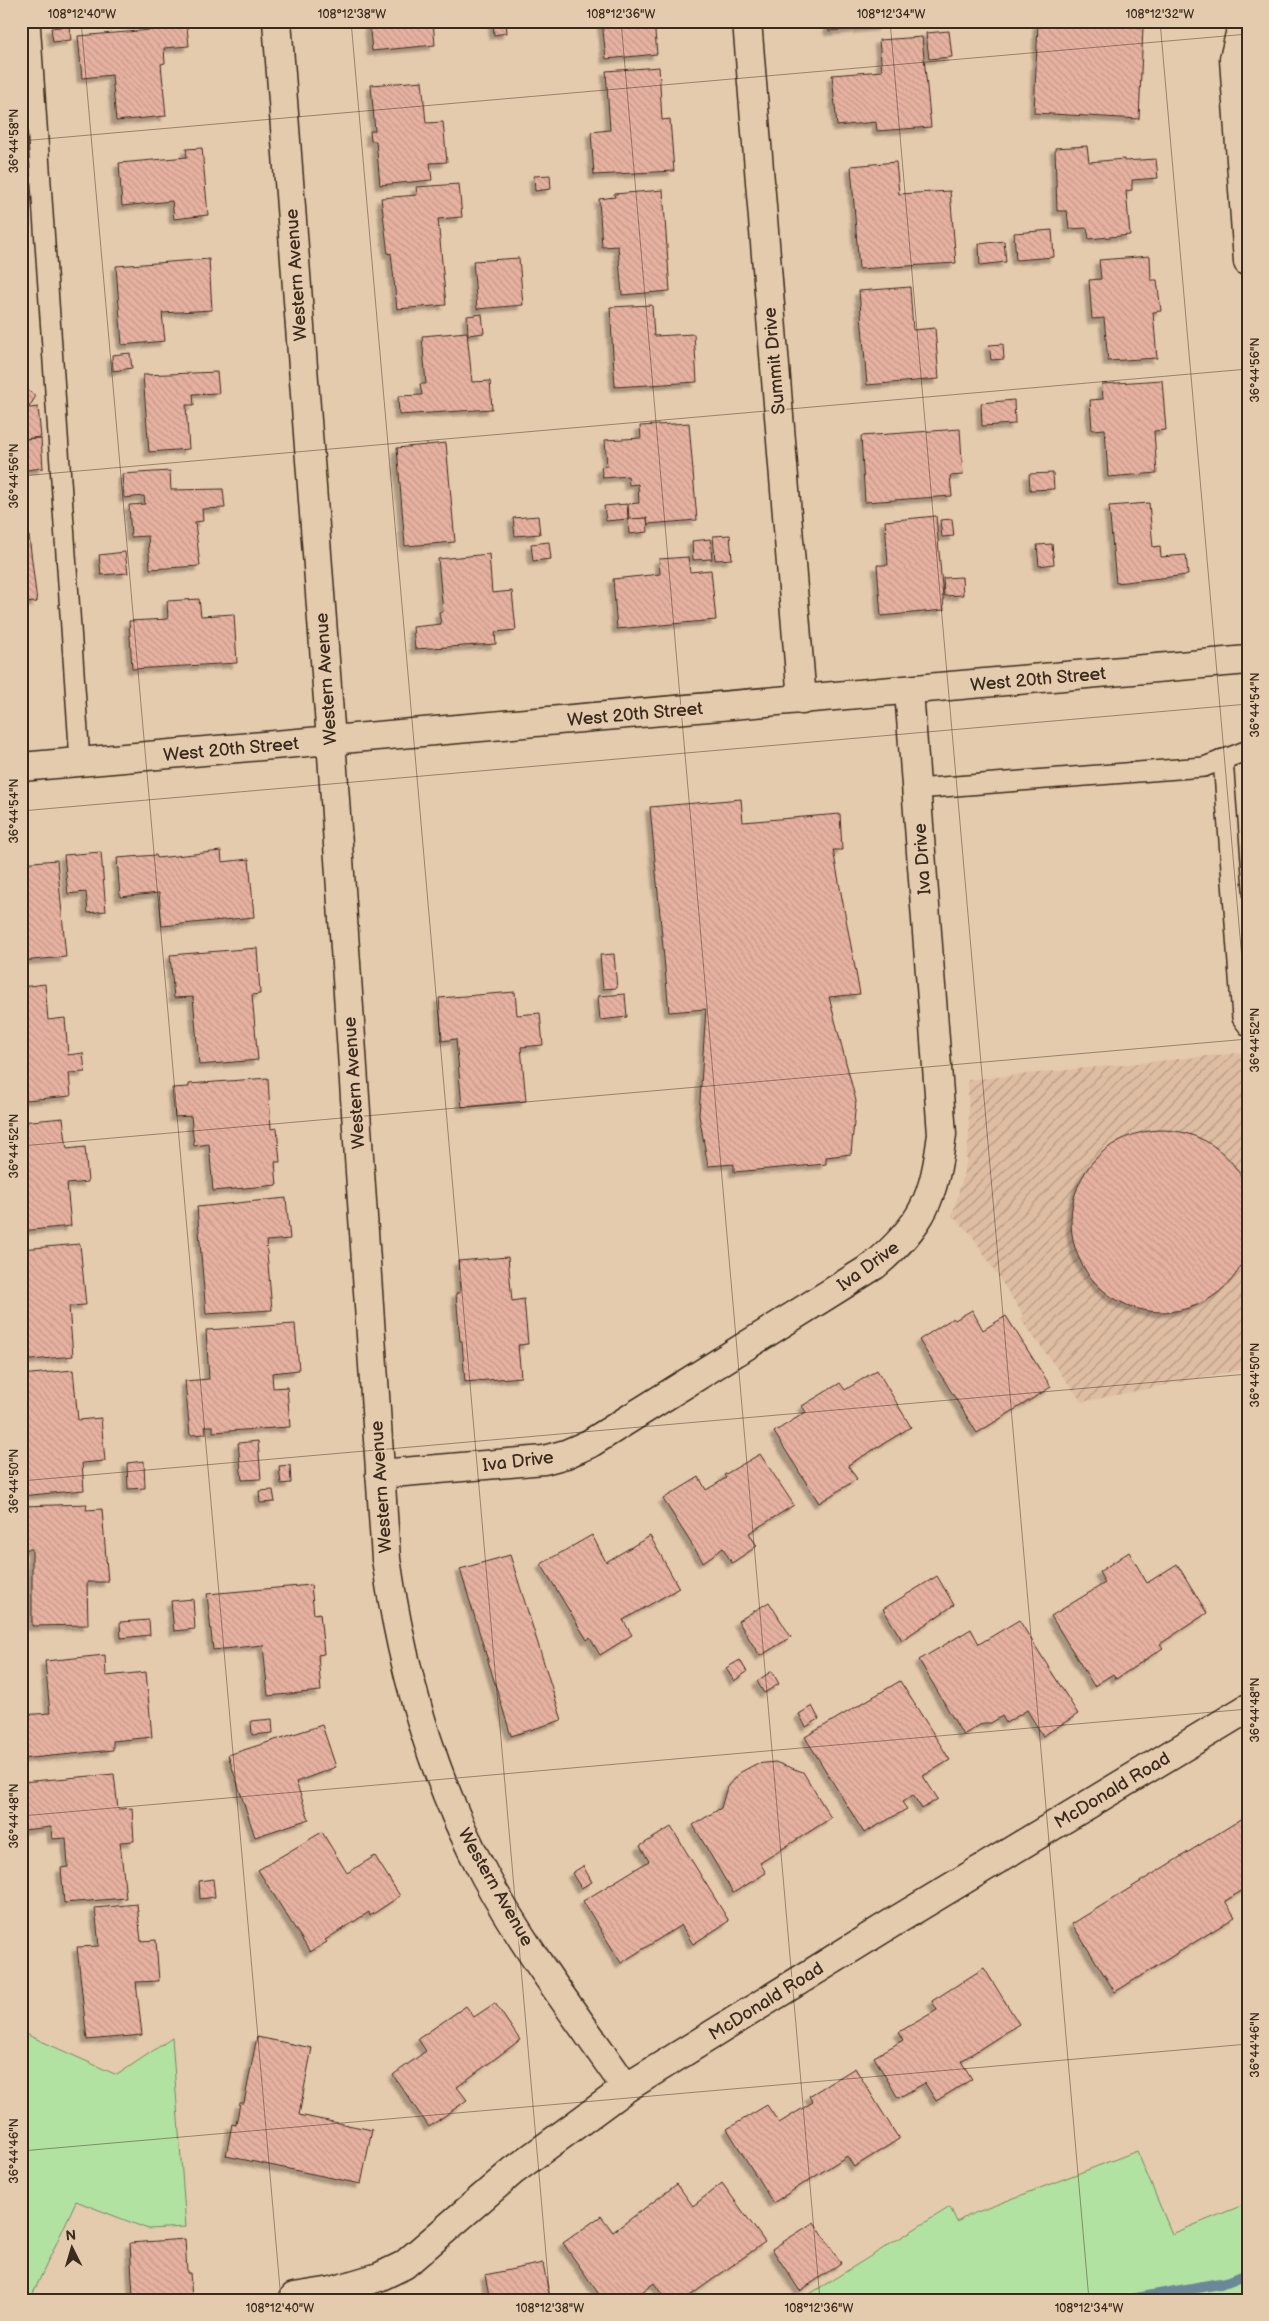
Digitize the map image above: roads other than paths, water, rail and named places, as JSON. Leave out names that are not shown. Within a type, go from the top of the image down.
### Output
[{"type":"street","name":"Western Avenue","points":[[276,21],[331,740],[386,1559],[394,1613],[417,1707],[459,1824],[485,1876],[517,1929],[626,2088]]},
{"type":"street","name":"Summit Drive","points":[[747,21],[802,700]]},
{"type":"street","points":[[1243,21],[1234,58],[1248,262]]},
{"type":"street","name":"West 20th Street","points":[[21,767],[1248,660]]},
{"type":"street","name":"Iva Drive","points":[[380,1474],[544,1460],[574,1451],[589,1444],[875,1265],[901,1243],[919,1221],[931,1193],[939,1162],[942,1134],[909,691]]},
{"type":"street","name":"McDonald Road","points":[[294,2297],[332,2290],[379,2277],[404,2265],[513,2171],[626,2088],[892,1923],[1248,1708]]},
{"type":"lane","points":[[30,21],[80,761]]},
{"type":"lane","points":[[916,789],[1204,767],[1248,750]]},
{"type":"lane","points":[[1223,759],[1242,1018],[1248,1026]]},
{"type":"waterway","points":[[1128,2300],[1228,2282],[1248,2274]]}]
